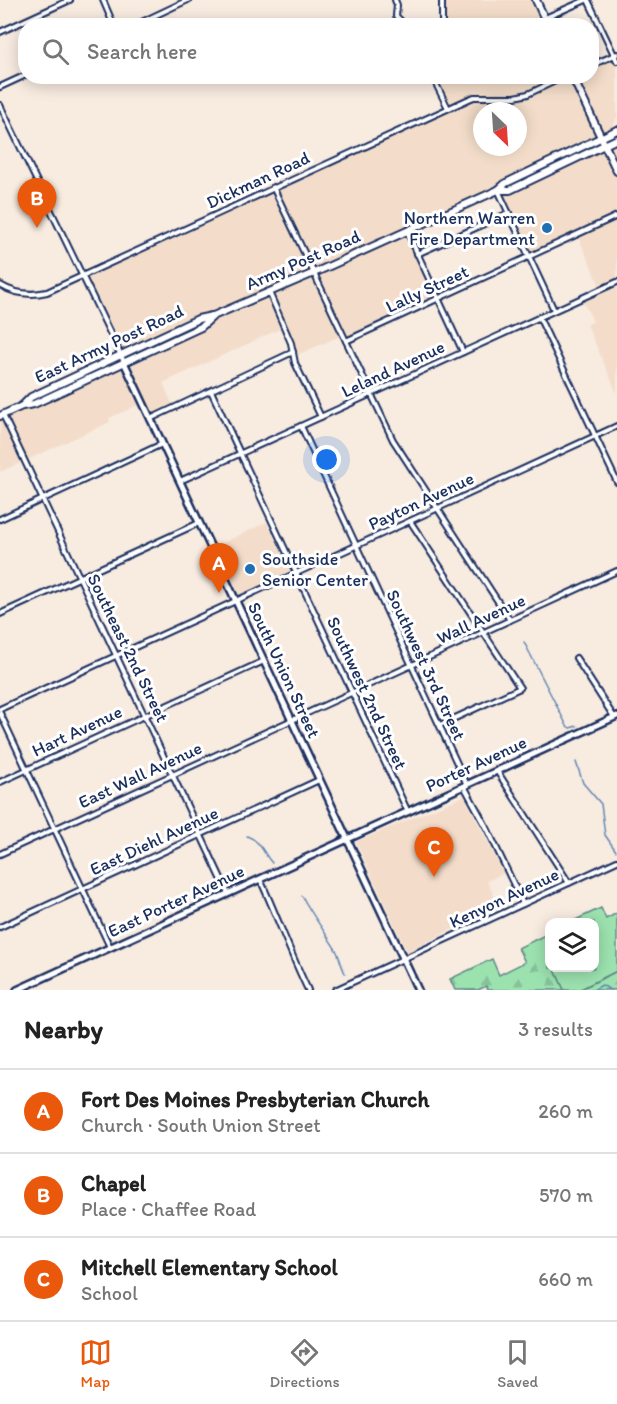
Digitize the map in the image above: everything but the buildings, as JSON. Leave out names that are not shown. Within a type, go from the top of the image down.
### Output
[{"type":"main road","points":[[536,0],[544,18]]},
{"type":"main road","points":[[576,84],[617,171]]},
{"type":"main road","name":"Army Post Road","points":[[124,362],[201,327],[213,316],[498,190],[506,183],[617,130]]},
{"type":"main road","name":"Army Post Road","points":[[498,190],[510,190],[617,139]]},
{"type":"main road","name":"East Army Post Road","points":[[22,406],[31,397],[120,355],[198,319],[213,316]]},
{"type":"main road","name":"East Army Post Road","points":[[2,416],[22,406],[34,404],[124,362]]},
{"type":"street","points":[[31,18],[70,0]]},
{"type":"street","points":[[103,0],[111,18]]},
{"type":"street","points":[[150,18],[188,0]]},
{"type":"street","points":[[395,0],[398,18]]},
{"type":"street","points":[[442,0],[442,18]]},
{"type":"street","points":[[553,18],[587,0],[596,18]]},
{"type":"street","points":[[599,23],[617,61]]},
{"type":"street","points":[[0,32],[18,24]]},
{"type":"street","points":[[599,62],[616,55]]},
{"type":"street","points":[[0,87],[18,79]]},
{"type":"street","points":[[436,84],[448,108]]},
{"type":"street","name":"Dickman Road","points":[[0,285],[18,293],[39,294],[474,97],[515,97],[528,94],[549,84]]},
{"type":"street","points":[[0,105],[124,362]]},
{"type":"street","points":[[273,187],[393,440],[511,620]]},
{"type":"street","points":[[498,190],[554,310]]},
{"type":"street","points":[[417,254],[509,213]]},
{"type":"street","name":"Lally Street","points":[[346,341],[617,216]]},
{"type":"street","points":[[406,231],[463,352]]},
{"type":"street","name":"Leland Avenue","points":[[180,481],[617,282]]},
{"type":"street","points":[[269,292],[291,343],[295,363],[321,417]]},
{"type":"street","points":[[540,317],[617,482]]},
{"type":"street","points":[[150,419],[293,352]]},
{"type":"street","name":"South Union Street","points":[[124,362],[418,990]]},
{"type":"street","name":"Southwest 2nd Street","points":[[211,391],[408,812]]},
{"type":"street","name":"Southeast 2nd Street","points":[[2,416],[146,715],[228,893]]},
{"type":"street","name":"Southwest 3rd Street","points":[[301,426],[440,725],[465,785],[523,904]]},
{"type":"street","name":"Payton Avenue","points":[[0,711],[617,426]]},
{"type":"street","points":[[0,519],[162,444]]},
{"type":"street","points":[[410,521],[520,688],[440,725]]},
{"type":"street","points":[[0,614],[199,523]]},
{"type":"street","name":"Wall Avenue","points":[[292,721],[617,571]]},
{"type":"street","points":[[576,658],[616,716]]},
{"type":"street","name":"Hart Avenue","points":[[0,782],[264,661]]},
{"type":"street","points":[[0,711],[110,947]]},
{"type":"street","name":"Porter Avenue","points":[[347,840],[616,716]]},
{"type":"street","name":"East Wall Avenue","points":[[0,854],[292,721]]},
{"type":"street","points":[[497,771],[568,883]]},
{"type":"street","name":"East Diehl Avenue","points":[[0,927],[320,780]]},
{"type":"street","name":"East Porter Avenue","points":[[17,990],[347,840]]},
{"type":"street","name":"Kenyon Avenue","points":[[335,990],[617,861]]},
{"type":"street","points":[[260,878],[282,927],[287,946],[308,990]]},
{"type":"shaded area","points":[[442,0],[536,0],[545,18],[442,18]]},
{"type":"shaded area","points":[[615,55],[617,61],[617,117],[605,144],[617,138],[617,393],[587,325],[593,321],[581,298],[600,290],[600,286],[578,237],[575,236],[529,257],[498,190],[407,231],[438,298],[346,341],[338,337],[299,354],[295,363],[291,343],[284,327],[163,383],[174,408],[150,419],[143,403],[109,418],[110,422],[29,459],[21,453],[22,462],[0,472],[0,416],[123,362],[81,276],[447,108],[435,84],[599,84],[599,62]]},
{"type":"shaded area","points":[[267,522],[290,571],[239,595],[216,546]]},
{"type":"shaded area","points":[[464,796],[504,873],[487,881],[499,906],[407,952],[356,842]]},
{"type":"green space","points":[[601,908],[606,919],[617,913],[617,971],[579,990],[564,990],[556,972],[599,972],[599,918],[580,918]]},
{"type":"green space","points":[[545,935],[545,972],[556,972],[564,990],[488,990],[486,986],[478,990],[455,990],[450,979],[492,959],[499,975],[525,962],[518,948]]},
{"type":"green space","points":[[617,971],[617,990],[579,990]]},
{"type":"waterway","points":[[524,642],[567,726],[570,728],[577,726]]},
{"type":"waterway","points":[[576,762],[583,783],[601,804],[605,835],[616,851]]},
{"type":"waterway","points":[[247,836],[259,844],[272,863]]},
{"type":"waterway","points":[[302,896],[336,950],[345,973]]},
{"type":"waterway","points":[[593,990],[602,985],[610,990]]},
{"type":"place","name":"Chapel","points":[[37,228]]},
{"type":"place","name":"Northern Warren Fire Department","points":[[547,228]]},
{"type":"place","name":"Southside Senior Center","points":[[250,569]]},
{"type":"place","name":"Fort Des Moines Presbyterian Church","points":[[219,593]]},
{"type":"place","name":"Mitchell Elementary School","points":[[434,877]]}]
